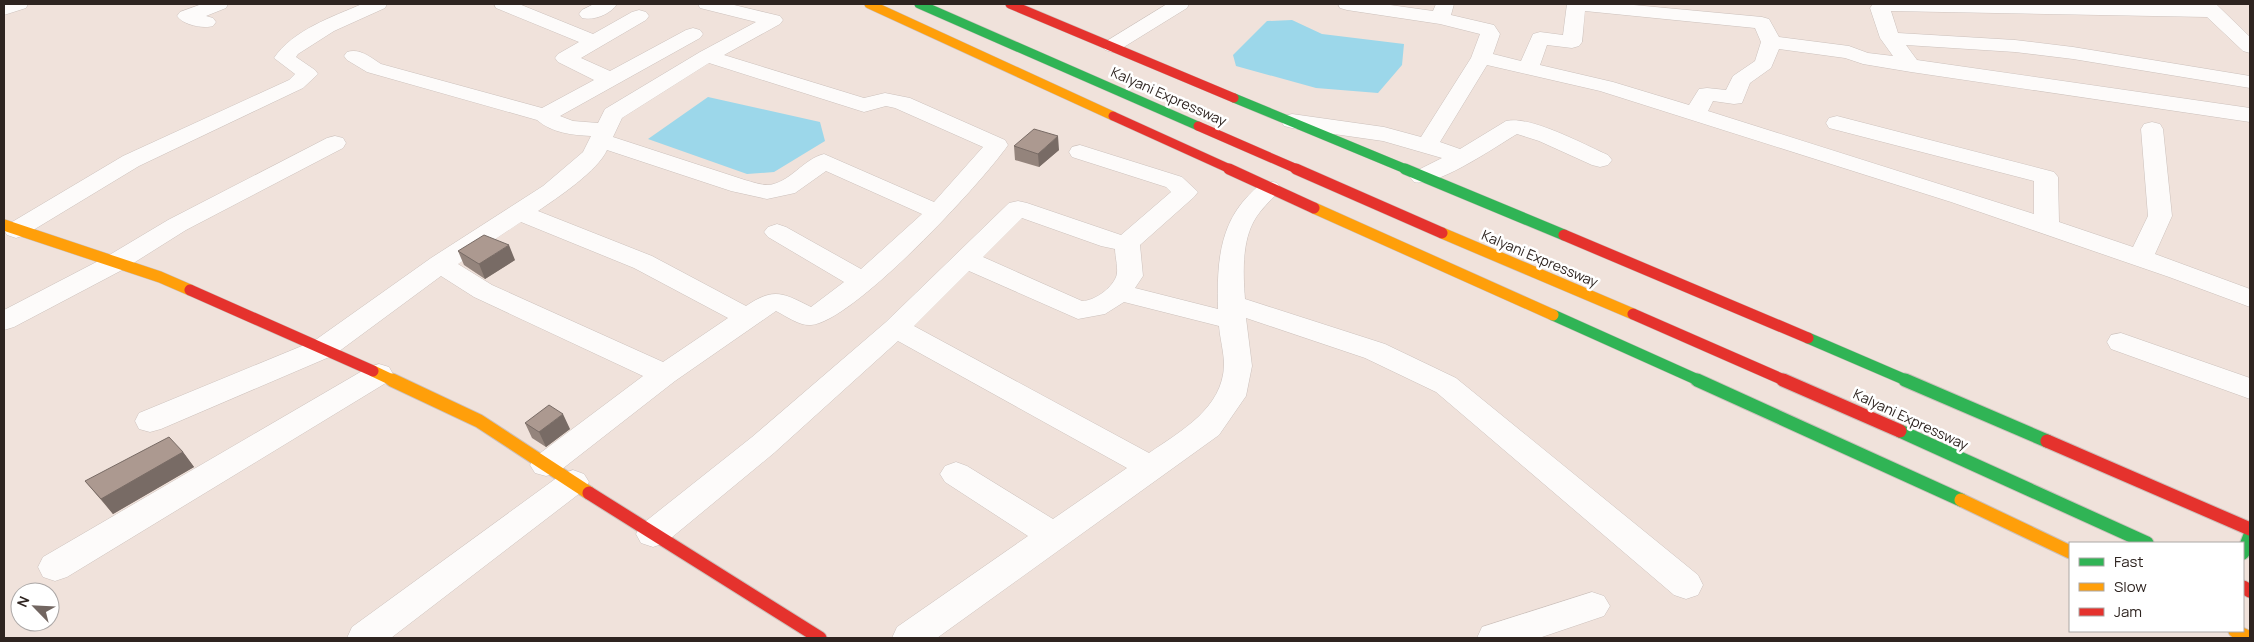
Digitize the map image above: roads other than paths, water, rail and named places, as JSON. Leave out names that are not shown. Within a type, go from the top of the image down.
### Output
[{"type":"main road","points":[[869,4],[1269,188],[1856,451],[2069,552]]},
{"type":"main road","name":"Kalyani Expressway","points":[[919,4],[1110,86],[1282,164],[1821,395],[2145,542]]},
{"type":"main road","points":[[1010,4],[1758,316],[2250,529]]},
{"type":"main road","points":[[10,228],[160,278],[324,348],[479,421],[653,534],[820,638]]},
{"type":"main road","points":[[2244,550],[2250,535]]},
{"type":"street","points":[[4,9],[19,4]]},
{"type":"street","points":[[206,22],[187,16],[219,4]]},
{"type":"street","points":[[503,4],[594,41]]},
{"type":"street","points":[[589,14],[608,4]]},
{"type":"street","points":[[150,421],[324,348],[440,264],[551,190],[593,156],[604,136],[612,114],[707,56],[774,20],[707,4]]},
{"type":"street","points":[[1112,46],[1180,4]]},
{"type":"street","points":[[1347,4],[1442,11],[1487,29],[1490,34],[1481,58],[1427,145]]},
{"type":"street","points":[[1528,69],[1540,38],[1572,42],[1576,4],[1762,23]]},
{"type":"street","points":[[1695,114],[1707,94],[1734,98],[1740,80],[1764,64],[1771,42],[1753,4]]},
{"type":"street","points":[[10,228],[130,161],[296,84],[308,74],[284,58],[289,50],[339,21],[372,5]]},
{"type":"street","points":[[1911,66],[1890,38],[1880,8],[1889,5],[2209,7],[2228,29],[2250,47]]},
{"type":"street","points":[[610,79],[565,58],[639,16]]},
{"type":"street","points":[[545,115],[693,34]]},
{"type":"street","points":[[1890,38],[2015,46],[2073,53],[2250,82]]},
{"type":"street","points":[[1771,42],[1849,52],[1862,58],[1911,66],[2250,115]]},
{"type":"street","points":[[354,56],[374,68],[545,115],[550,121],[604,136],[740,186],[767,192],[787,188],[824,161],[937,212]]},
{"type":"street","points":[[364,638],[560,474],[665,374],[770,303],[778,301],[809,317],[818,315],[910,240],[972,177],[996,145],[902,103],[885,98],[864,105],[707,56]]},
{"type":"street","points":[[1481,58],[1606,86],[2047,227],[2140,258],[2250,299]]},
{"type":"street","points":[[1292,121],[1384,134],[1427,145],[1462,157]]},
{"type":"street","points":[[1837,124],[2046,177],[2047,227]]},
{"type":"street","points":[[1422,177],[1462,157],[1514,126],[1547,136],[1600,160]]},
{"type":"street","points":[[2140,258],[2160,216],[2152,129]]},
{"type":"street","points":[[4,321],[115,263],[177,225],[335,143]]},
{"type":"street","points":[[1080,152],[1174,182],[1186,192],[1126,243]]},
{"type":"street","points":[[910,638],[1208,427],[1231,396],[1238,366],[1231,313],[1230,267],[1237,232],[1248,210],[1269,188]]},
{"type":"street","points":[[653,534],[763,445],[896,328],[1018,208],[1110,240],[1126,243]]},
{"type":"street","points":[[519,212],[643,262],[748,318]]},
{"type":"street","points":[[777,232],[862,280]]},
{"type":"street","points":[[965,259],[1078,310],[1090,311],[1110,301],[1130,276],[1126,243]]},
{"type":"street","points":[[440,264],[483,291],[665,374]]},
{"type":"street","points":[[1119,292],[1231,313],[1375,351],[1446,385],[1686,585]]},
{"type":"street","points":[[896,328],[1152,468]]},
{"type":"street","points":[[2122,342],[2250,389]]},
{"type":"street","points":[[54,567],[379,374]]},
{"type":"street","points":[[956,474],[1055,537]]},
{"type":"street","points":[[1495,638],[1592,606]]},
{"type":"water","points":[[1292,20],[1322,34],[1404,44],[1402,65],[1378,93],[1316,88],[1236,66],[1233,55],[1267,21]]},
{"type":"water","points":[[708,97],[820,122],[825,141],[774,172],[747,174],[648,139]]}]
